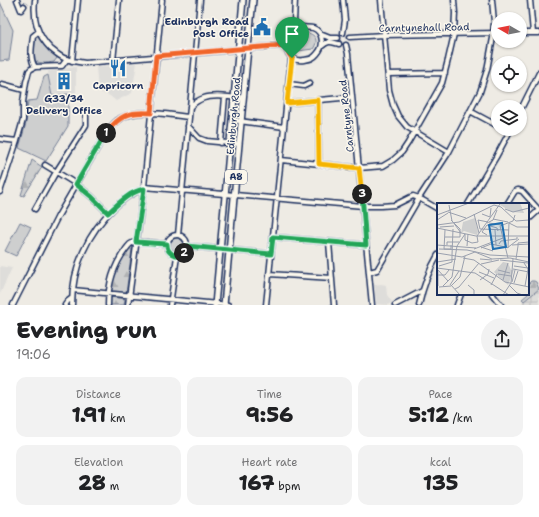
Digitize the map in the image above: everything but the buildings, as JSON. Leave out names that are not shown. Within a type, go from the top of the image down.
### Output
[{"type":"main road","name":"Edinburgh Road","points":[[215,304],[238,49],[244,0]]},
{"type":"main road","name":"Edinburgh Road","points":[[224,305],[253,0]]},
{"type":"street","points":[[17,0],[23,8],[24,15]]},
{"type":"street","points":[[35,0],[35,21],[39,33],[46,44],[57,54],[68,59],[85,63],[286,45]]},
{"type":"street","points":[[0,192],[23,120],[24,90],[29,71],[31,68],[35,67],[58,66],[68,59],[78,0]]},
{"type":"street","points":[[113,61],[120,0]]},
{"type":"street","points":[[128,305],[144,188],[162,0]]},
{"type":"street","points":[[178,235],[200,0]]},
{"type":"street","points":[[295,0],[295,29]]},
{"type":"street","points":[[339,44],[338,38],[340,34],[343,33],[345,20],[343,0]]},
{"type":"street","points":[[381,0],[389,90],[393,105],[398,116],[407,127],[449,152]]},
{"type":"street","points":[[281,160],[359,168],[383,166],[402,152],[442,83],[454,34],[454,0]]},
{"type":"street","points":[[492,0],[493,12]]},
{"type":"street","points":[[530,0],[533,33]]},
{"type":"street","points":[[338,38],[330,38],[320,34],[313,28],[301,27],[295,29],[288,37],[286,45],[292,58],[299,61],[312,59],[322,46],[328,42],[343,46],[346,45],[350,41],[350,37],[343,33]]},
{"type":"street","points":[[35,67],[31,58],[33,36],[39,33]]},
{"type":"street","name":"Carntynehall Road","points":[[350,37],[491,33]]},
{"type":"street","points":[[527,33],[539,33]]},
{"type":"street","points":[[320,34],[322,46]]},
{"type":"street","name":"Carntyne Road","points":[[346,45],[372,305]]},
{"type":"street","points":[[369,272],[377,270],[419,198],[449,152],[480,92],[492,48]]},
{"type":"street","points":[[266,305],[292,58]]},
{"type":"street","points":[[388,74],[445,73]]},
{"type":"street","points":[[526,100],[539,73]]},
{"type":"street","points":[[289,84],[304,86],[310,83]]},
{"type":"street","points":[[2,84],[24,90]]},
{"type":"street","points":[[190,107],[208,96],[244,99]]},
{"type":"street","name":"Edinburgh Road","points":[[221,143],[225,97]]},
{"type":"street","points":[[287,103],[352,97]]},
{"type":"street","points":[[318,100],[319,164]]},
{"type":"street","points":[[470,111],[491,122]]},
{"type":"street","points":[[13,305],[58,216],[106,133],[113,124],[121,118],[139,112],[189,117]]},
{"type":"street","points":[[35,208],[86,125],[86,115]]},
{"type":"street","points":[[232,120],[284,127]]},
{"type":"street","points":[[188,125],[199,138],[207,141],[239,144]]},
{"type":"street","points":[[469,203],[507,136]]},
{"type":"street","points":[[0,139],[17,141]]},
{"type":"street","points":[[45,165],[76,184],[108,213]]},
{"type":"street","points":[[72,305],[76,273],[82,254],[90,237],[108,213],[124,199],[136,191],[144,188],[235,194],[363,206],[395,204],[413,196],[437,208]]},
{"type":"street","points":[[508,203],[515,191],[522,191],[539,210],[529,219]]},
{"type":"street","points":[[178,235],[184,237],[187,246],[185,252],[177,256],[168,251],[167,244],[167,241],[172,236],[178,235]]},
{"type":"street","points":[[273,237],[366,245]]},
{"type":"street","points":[[108,305],[108,294],[113,274],[120,257],[130,244],[136,242],[167,244]]},
{"type":"street","points":[[329,242],[334,305]]},
{"type":"street","points":[[187,246],[271,254]]},
{"type":"street","points":[[170,305],[172,300],[177,256]]},
{"type":"street","points":[[419,305],[422,291],[437,257]]},
{"type":"street","points":[[269,274],[332,278]]},
{"type":"street","points":[[73,290],[228,305]]},
{"type":"street","points":[[396,305],[422,291]]},
{"type":"street","points":[[457,305],[460,295]]},
{"type":"street","points":[[493,295],[499,304]]},
{"type":"street","points":[[64,305],[72,298]]},
{"type":"shaded area","points":[[137,63],[132,93],[116,101],[110,96],[98,91],[96,67]]},
{"type":"shaded area","points":[[76,67],[76,93],[52,95],[48,71]]},
{"type":"shaded area","points":[[0,266],[12,268],[0,294]]},
{"type":"shaded area","points":[[374,285],[386,285],[387,295],[392,302],[388,305],[376,304]]},
{"type":"shaded area","points":[[539,289],[539,305],[524,305],[522,302]]},
{"type":"green space","points":[[0,2],[13,30],[9,60],[0,61]]},
{"type":"green space","points":[[301,32],[309,33],[314,36],[316,42],[313,49],[298,51],[295,46],[295,41]]},
{"type":"green space","points":[[37,37],[47,49],[57,57],[54,62],[40,63],[33,58],[35,39]]},
{"type":"green space","points":[[48,75],[52,96],[68,94],[68,126],[46,161],[19,148],[26,123],[28,101],[37,100],[44,77]]},
{"type":"green space","points":[[32,160],[42,167],[24,196],[21,195]]},
{"type":"green space","points":[[20,222],[31,227],[16,256],[5,251]]},
{"type":"green space","points":[[174,238],[180,238],[184,242],[184,248],[180,252],[174,252],[170,248],[170,242]]},
{"type":"green space","points":[[130,249],[132,249],[126,293],[110,292],[115,274]]},
{"type":"green space","points":[[531,281],[536,282],[539,289],[524,301],[522,299],[529,295],[529,283]]},
{"type":"green space","points":[[110,297],[125,299],[124,305],[110,305]]},
{"type":"place","name":"Edinburgh Road Post Office","points":[[262,27]]},
{"type":"place","name":"Capricorn","points":[[118,68]]},
{"type":"place","name":"G33/34 Delivery Office","points":[[64,81]]},
{"type":"route","points":[[286,45],[292,58],[287,103],[318,100],[319,164],[359,168],[366,245],[273,237],[271,254],[187,246],[187,249],[183,254],[177,256],[168,251],[167,244],[136,242],[144,189],[136,191],[124,199],[108,213],[76,184],[106,133],[113,124],[121,118],[131,114],[139,112],[151,113],[156,56],[286,45]]}]
